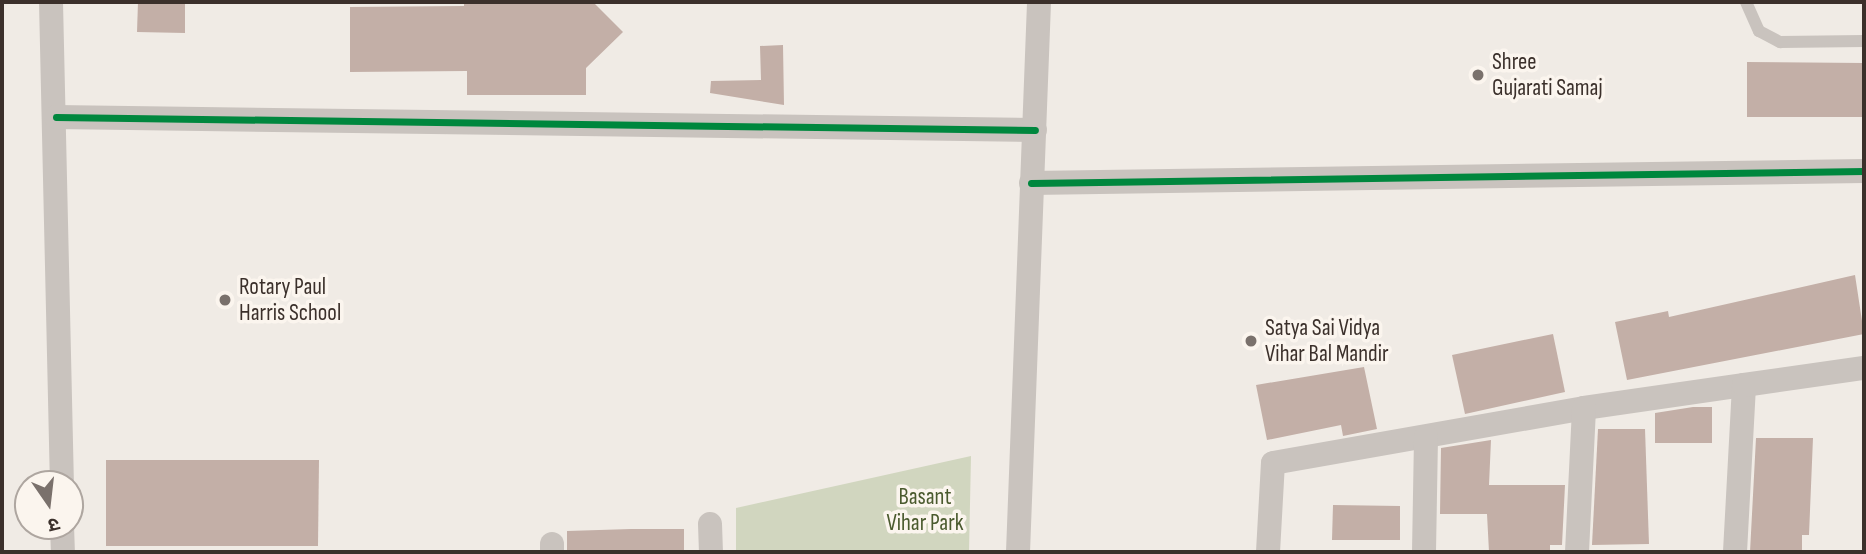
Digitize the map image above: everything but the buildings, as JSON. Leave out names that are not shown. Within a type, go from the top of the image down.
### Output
[{"type":"street","points":[[51,2],[56,117],[62,470]]},
{"type":"street","points":[[1018,552],[1040,2]]},
{"type":"street","points":[[56,117],[1035,130]]},
{"type":"street","points":[[1031,183],[1864,171]]},
{"type":"street","points":[[1268,552],[1273,463],[1584,408],[1864,368]]},
{"type":"street","points":[[1735,552],[1745,385]]},
{"type":"street","points":[[1577,552],[1584,408]]},
{"type":"street","points":[[1424,552],[1426,437]]},
{"type":"street","points":[[710,524],[711,552]]},
{"type":"lane","points":[[1746,2],[1759,31],[1780,42],[1864,41]]},
{"type":"green space","name":"Basant Vihar Park","points":[[971,456],[969,552],[736,552],[736,508]]},
{"type":"cycle path","points":[[56,117],[1035,130]]},
{"type":"cycle path","points":[[1031,183],[1864,171]]},
{"type":"place","name":"Shree Gujarati Samaj","points":[[1478,75]]},
{"type":"place","name":"Rotary Paul Harris School","points":[[225,300]]},
{"type":"place","name":"Satya Sai Vidya Vihar Bal Mandir","points":[[1251,341]]}]
